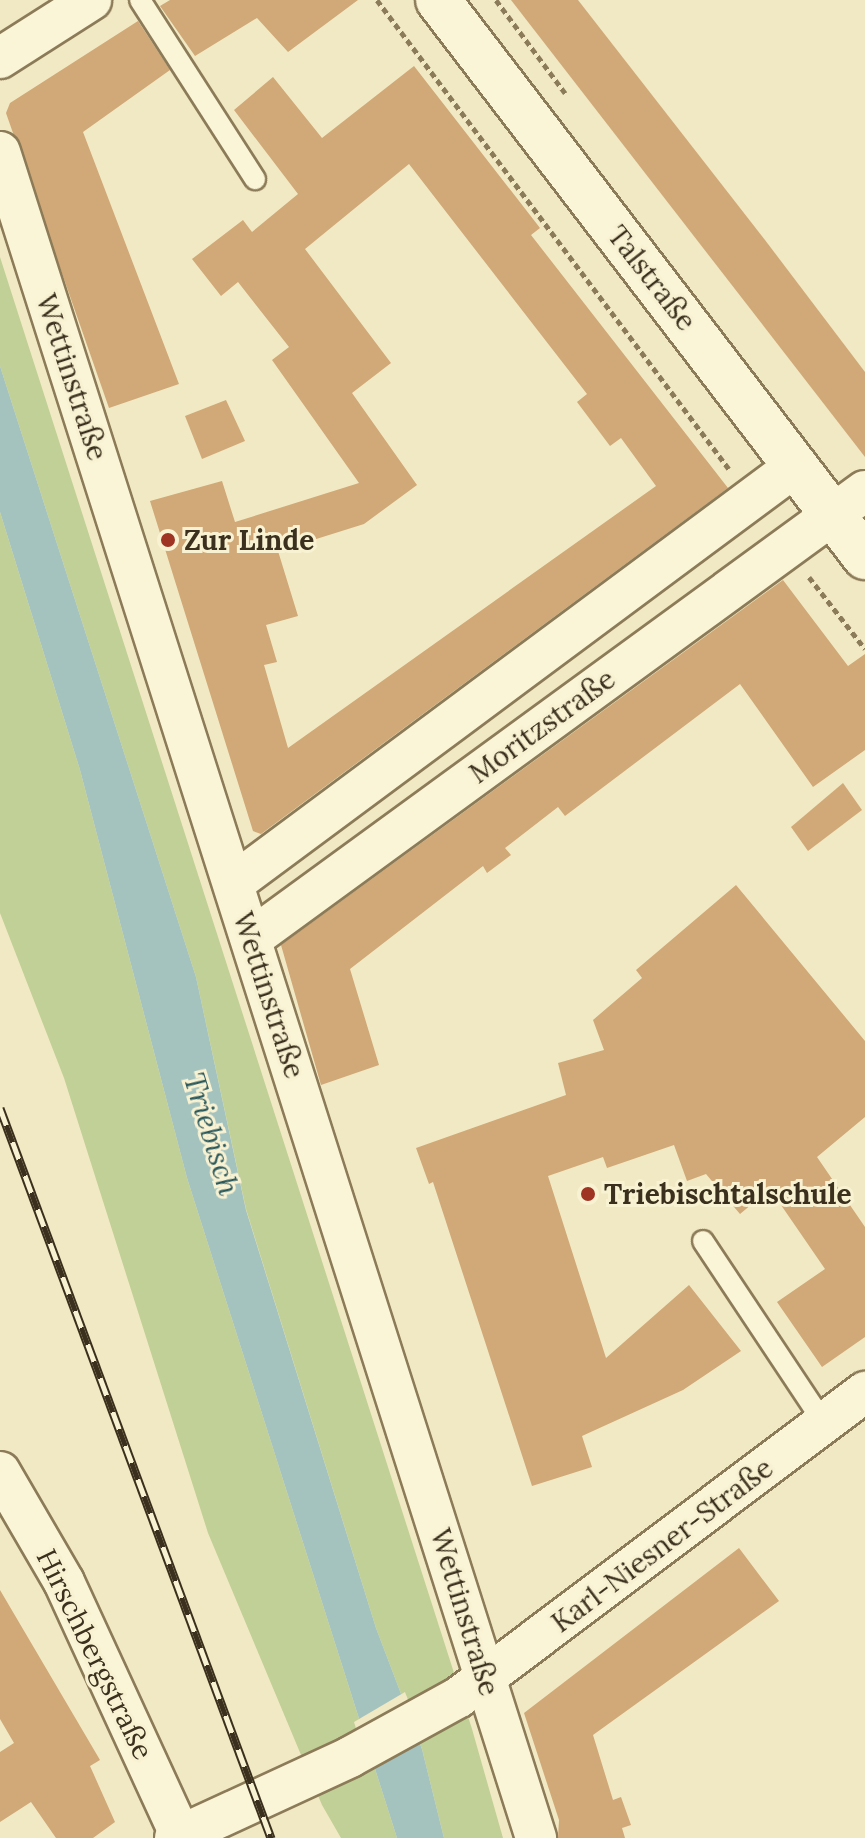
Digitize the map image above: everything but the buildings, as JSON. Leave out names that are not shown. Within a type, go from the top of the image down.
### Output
[{"type":"main road","name":"Talstraße","points":[[438,0],[797,465],[849,502],[865,557]]},
{"type":"street","points":[[0,58],[91,0]]},
{"type":"street","name":"Wettinstraße","points":[[0,152],[234,883],[473,1687],[536,1838]]},
{"type":"street","name":"Moritzstraße","points":[[234,883],[797,465]]},
{"type":"street","name":"Moritzstraße","points":[[251,939],[849,502]]},
{"type":"street","name":"Karl-Niesner-Straße","points":[[178,1836],[350,1757],[473,1687],[865,1392]]},
{"type":"street","name":"Hirschbergstraße","points":[[0,1472],[64,1582],[178,1836]]},
{"type":"lane","points":[[140,0],[255,179]]},
{"type":"lane","points":[[703,1241],[824,1423]]},
{"type":"path","points":[[377,0],[752,498]]},
{"type":"path","points":[[787,547],[865,649]]},
{"type":"green space","points":[[0,257],[472,1729],[503,1838],[444,1838],[422,1749],[376,1628],[246,1209],[196,977],[0,366]]},
{"type":"green space","points":[[0,512],[80,770],[187,1178],[397,1838],[341,1838],[322,1805],[208,1533],[64,1078],[0,913]]},
{"type":"water","name":"Triebisch","points":[[0,366],[196,977],[246,1210],[376,1628],[422,1749],[444,1838],[397,1838],[187,1178],[80,770],[0,512]]},
{"type":"pier","points":[[405,1692],[423,1739],[369,1771],[354,1722]]},
{"type":"railway","points":[[0,1108],[271,1838]]},
{"type":"place","name":"Zur Linde","points":[[168,540]]},
{"type":"place","name":"Triebischtalschule","points":[[588,1194]]}]
